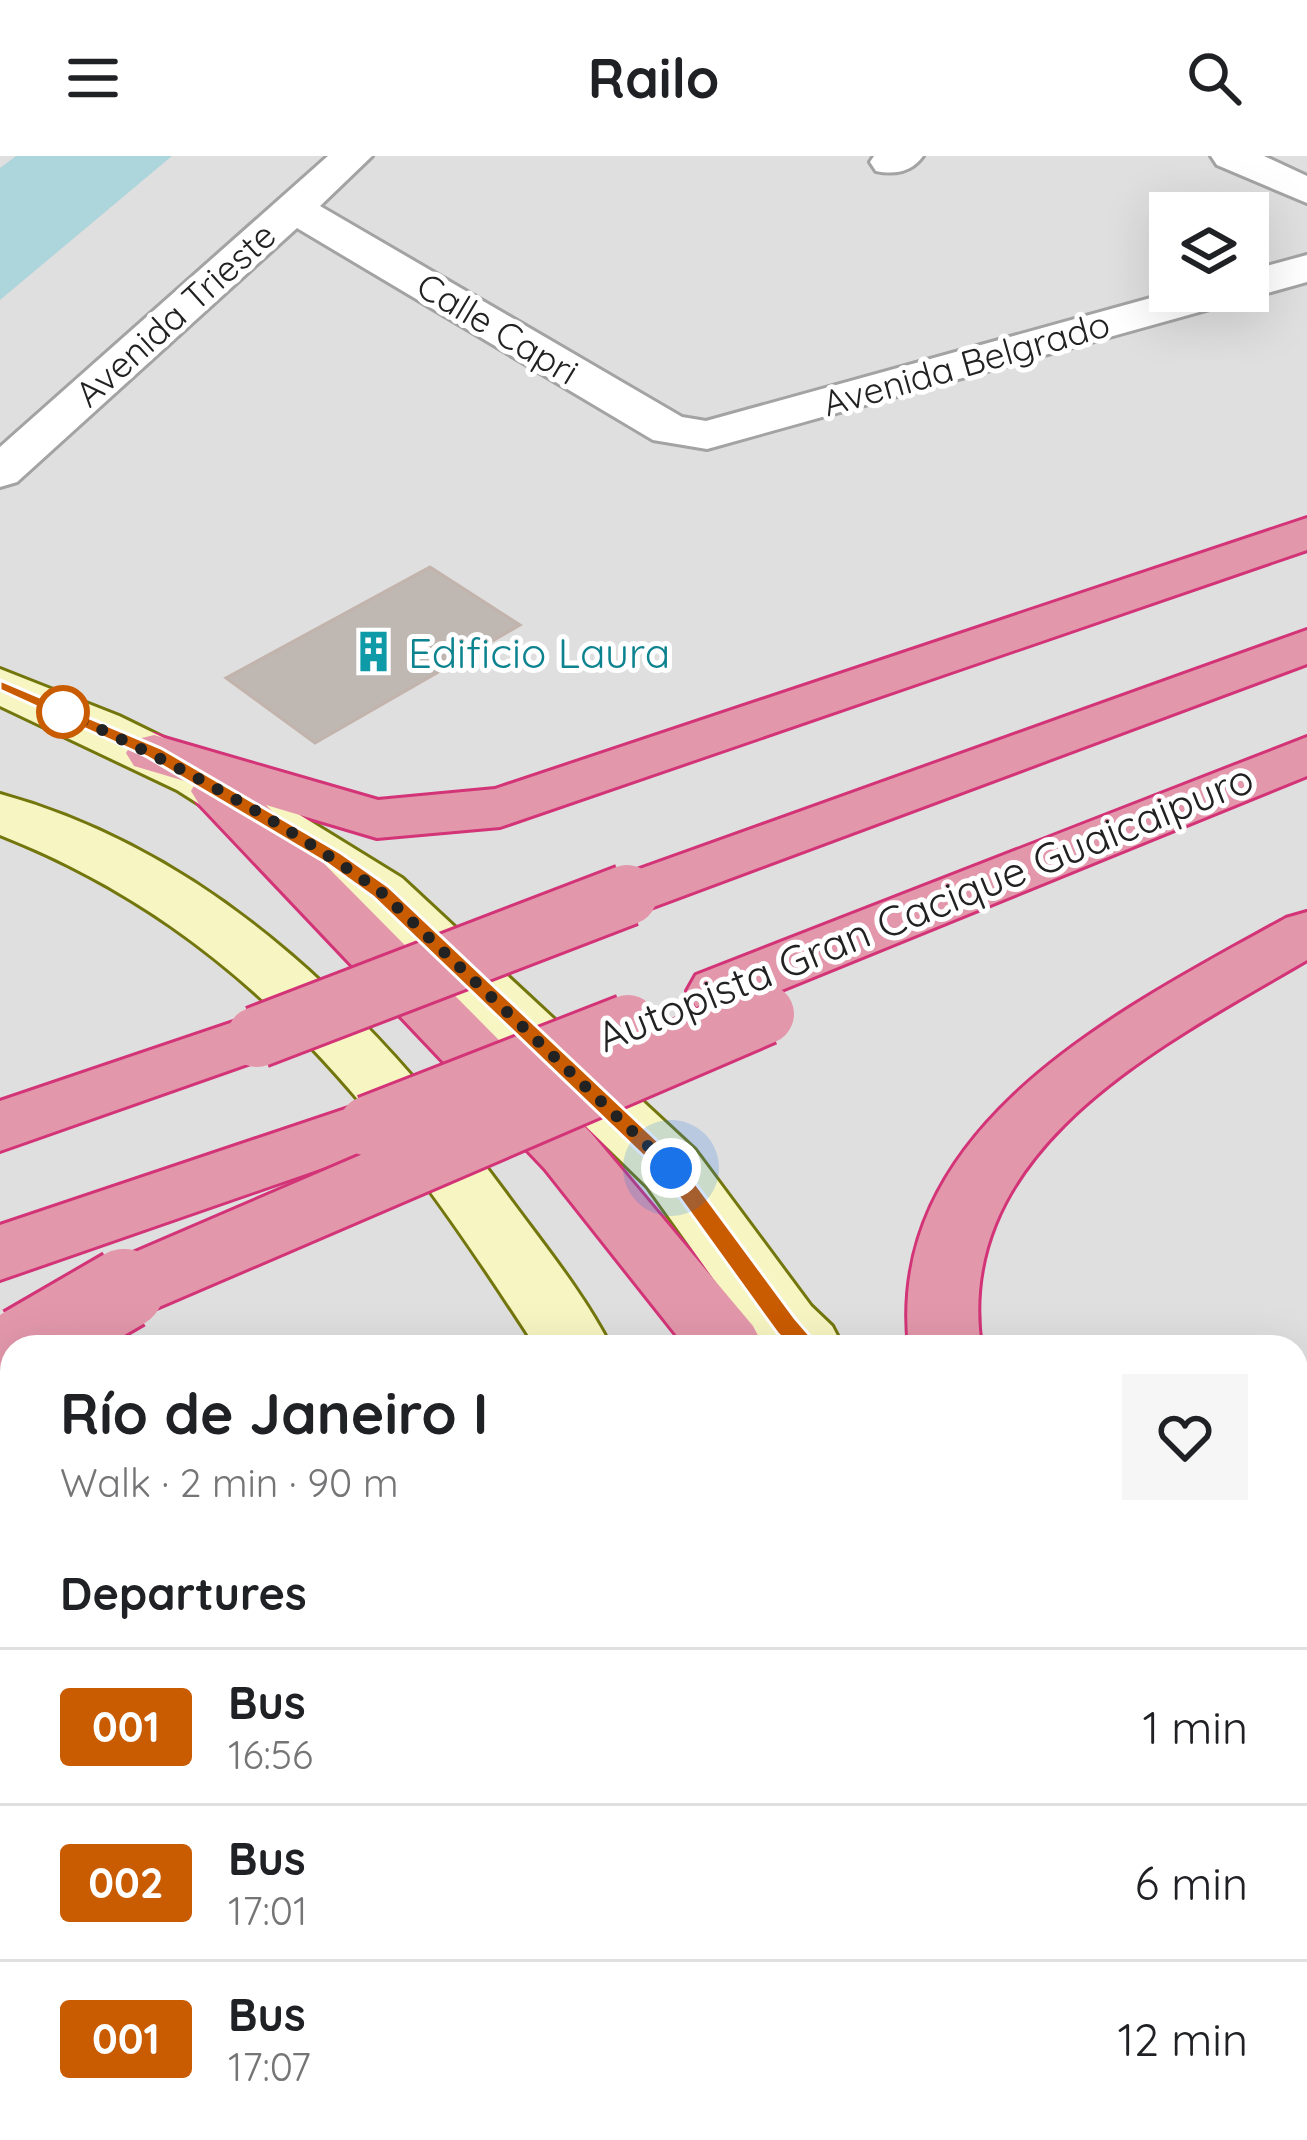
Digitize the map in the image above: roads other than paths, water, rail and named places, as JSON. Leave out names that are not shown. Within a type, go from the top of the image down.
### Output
[{"type":"highway","points":[[154,753],[376,819],[500,808],[1307,533]]},
{"type":"highway","points":[[0,1126],[257,1037],[627,895],[1307,646]]},
{"type":"highway","name":"Autopista Gran Cacique Guaicaipuro","points":[[0,1253],[741,1003],[1076,849],[1307,755]]},
{"type":"highway","points":[[219,791],[568,1151],[718,1335]]},
{"type":"highway","points":[[942,1335],[938,1318],[950,1245],[973,1191],[1044,1102],[1132,1037],[1307,933]]},
{"type":"highway","points":[[42,1335],[135,1283],[741,1003]]},
{"type":"street","name":"Avenida Trieste","points":[[0,472],[352,156]]},
{"type":"street","points":[[1232,156],[1307,191]]},
{"type":"street","name":"Calle Capri","points":[[292,208],[670,430],[707,435]]},
{"type":"street","points":[[1269,279],[1307,268]]},
{"type":"street","name":"Avenida Belgrado","points":[[707,435],[1149,312]]},
{"type":"street","points":[[0,686],[154,753],[334,858],[381,892],[671,1168],[795,1335]]},
{"type":"street","points":[[0,813],[171,899],[263,962],[374,1074],[484,1216],[567,1335]]},
{"type":"water","points":[[16,156],[172,156],[0,300],[0,168]]},
{"type":"place","name":"Edificio Laura","points":[[374,652]]}]
